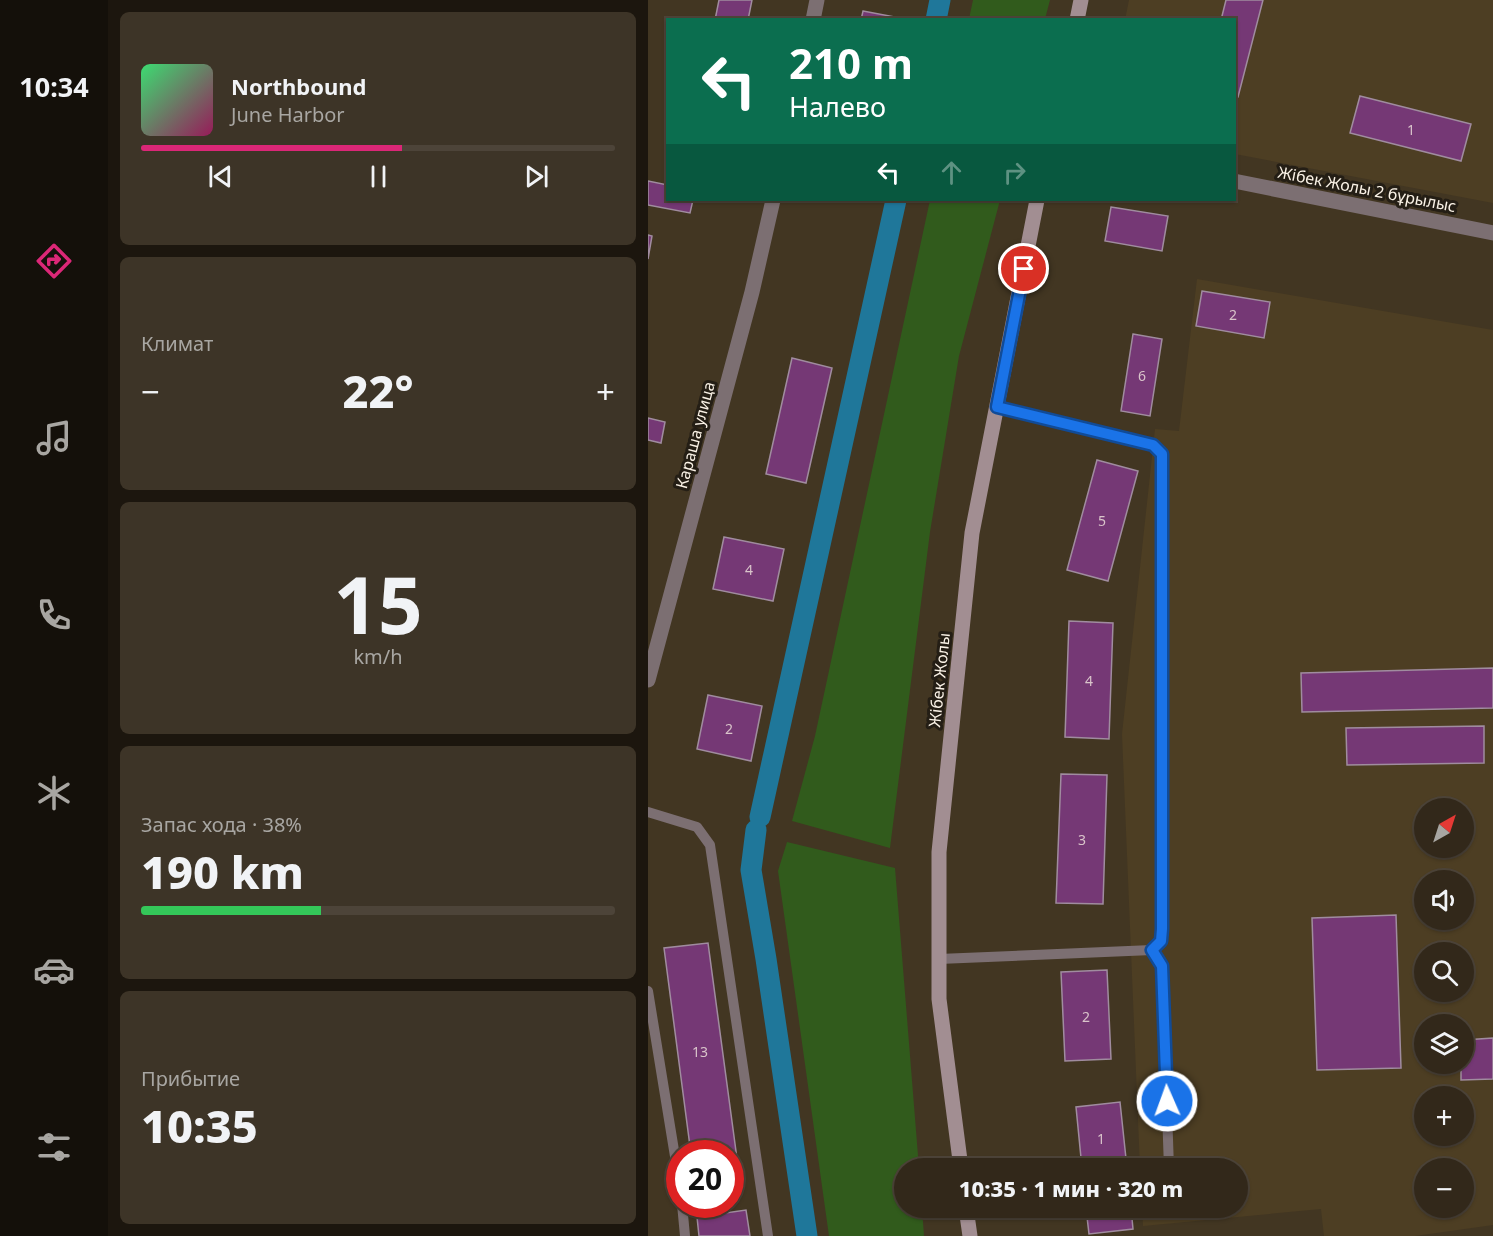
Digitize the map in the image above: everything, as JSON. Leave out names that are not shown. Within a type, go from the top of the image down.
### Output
[{"type":"main road","points":[[1077,18],[1081,0]]},
{"type":"main road","name":"Жібек Жолы","points":[[960,1158],[939,999],[939,852],[972,533],[1037,201]]},
{"type":"main road","points":[[967,1218],[970,1236]]},
{"type":"street","points":[[813,18],[817,0]]},
{"type":"street","name":"Жібек Жолы 2 бұрылыс","points":[[1236,181],[1493,233]]},
{"type":"street","name":"Караша улица","points":[[648,680],[752,292],[773,201]]},
{"type":"lane","points":[[939,959],[1152,950],[1161,941],[1162,454],[1153,445],[997,407]]},
{"type":"lane","points":[[648,812],[697,827],[710,845],[768,1236]]},
{"type":"lane","points":[[1152,950],[1162,966],[1169,1158]]},
{"type":"lane","points":[[648,991],[672,1140]]},
{"type":"lane","points":[[683,1218],[685,1236]]},
{"type":"shaded area","points":[[1129,0],[1493,0],[1493,203],[1236,154],[1236,18],[1125,18]]},
{"type":"shaded area","points":[[1197,279],[1493,330],[1493,1225],[1415,1236],[1324,1236],[1321,1209],[1248,1216],[1248,1158],[1140,1158],[1122,734],[1155,429],[1179,431]]},
{"type":"shaded area","points":[[1143,1218],[1227,1218],[1143,1226]]},
{"type":"green space","points":[[973,0],[1050,0],[1045,18],[969,18]]},
{"type":"green space","points":[[930,201],[1000,201],[959,356],[930,532],[890,848],[792,821],[815,736]]},
{"type":"green space","points":[[787,842],[895,868],[918,1158],[894,1158],[894,1218],[923,1218],[924,1236],[829,1236],[778,871]]},
{"type":"building","points":[[719,0],[752,0],[748,18],[715,18]]},
{"type":"building","points":[[1226,0],[1263,0],[1238,97],[1236,97],[1236,18],[1222,18]]},
{"type":"building","points":[[863,11],[895,17],[895,18],[861,18]]},
{"type":"building","points":[[1360,96],[1471,124],[1461,161],[1350,133]]},
{"type":"building","points":[[648,181],[666,185],[666,201],[693,201],[690,213],[648,205]]},
{"type":"building","points":[[1111,207],[1168,216],[1162,251],[1105,241]]},
{"type":"building","points":[[648,235],[652,236],[648,259]]},
{"type":"building","points":[[1202,291],[1270,302],[1264,338],[1196,326]]},
{"type":"building","points":[[1133,334],[1162,339],[1150,416],[1121,411]]},
{"type":"building","points":[[792,358],[832,368],[806,483],[766,474]]},
{"type":"building","points":[[648,418],[665,422],[661,443],[648,440]]},
{"type":"building","points":[[1097,460],[1138,471],[1108,581],[1067,570]]},
{"type":"building","points":[[724,537],[784,549],[773,601],[713,589]]},
{"type":"building","points":[[1069,621],[1113,623],[1109,739],[1065,737]]},
{"type":"building","points":[[1493,668],[1493,708],[1302,712],[1301,673]]},
{"type":"building","points":[[708,695],[762,706],[751,761],[697,749]]},
{"type":"building","points":[[1484,726],[1484,763],[1347,765],[1346,728]]},
{"type":"building","points":[[1061,774],[1107,775],[1103,904],[1056,903]]},
{"type":"building","points":[[1396,915],[1401,1068],[1317,1070],[1312,918]]},
{"type":"building","points":[[708,943],[734,1140],[689,1140],[664,948]]},
{"type":"building","points":[[1107,970],[1111,1059],[1065,1061],[1061,972]]},
{"type":"building","points":[[1493,1038],[1493,1079],[1461,1080],[1461,1074],[1474,1074],[1474,1039]]},
{"type":"building","points":[[1120,1102],[1126,1158],[1081,1158],[1076,1107]]},
{"type":"building","points":[[744,1210],[746,1210],[750,1236],[699,1236],[697,1218],[744,1218]]},
{"type":"building","points":[[1087,1218],[1132,1218],[1133,1229],[1089,1234]]},
{"type":"waterway","points":[[936,18],[940,0]]},
{"type":"waterway","points":[[760,817],[896,201]]},
{"type":"waterway","points":[[756,830],[751,870],[807,1236]]},
{"type":"route","points":[[1024,269],[997,407],[1153,445],[1162,454],[1162,929],[1161,941],[1152,950],[1162,966],[1167,1101]]}]
